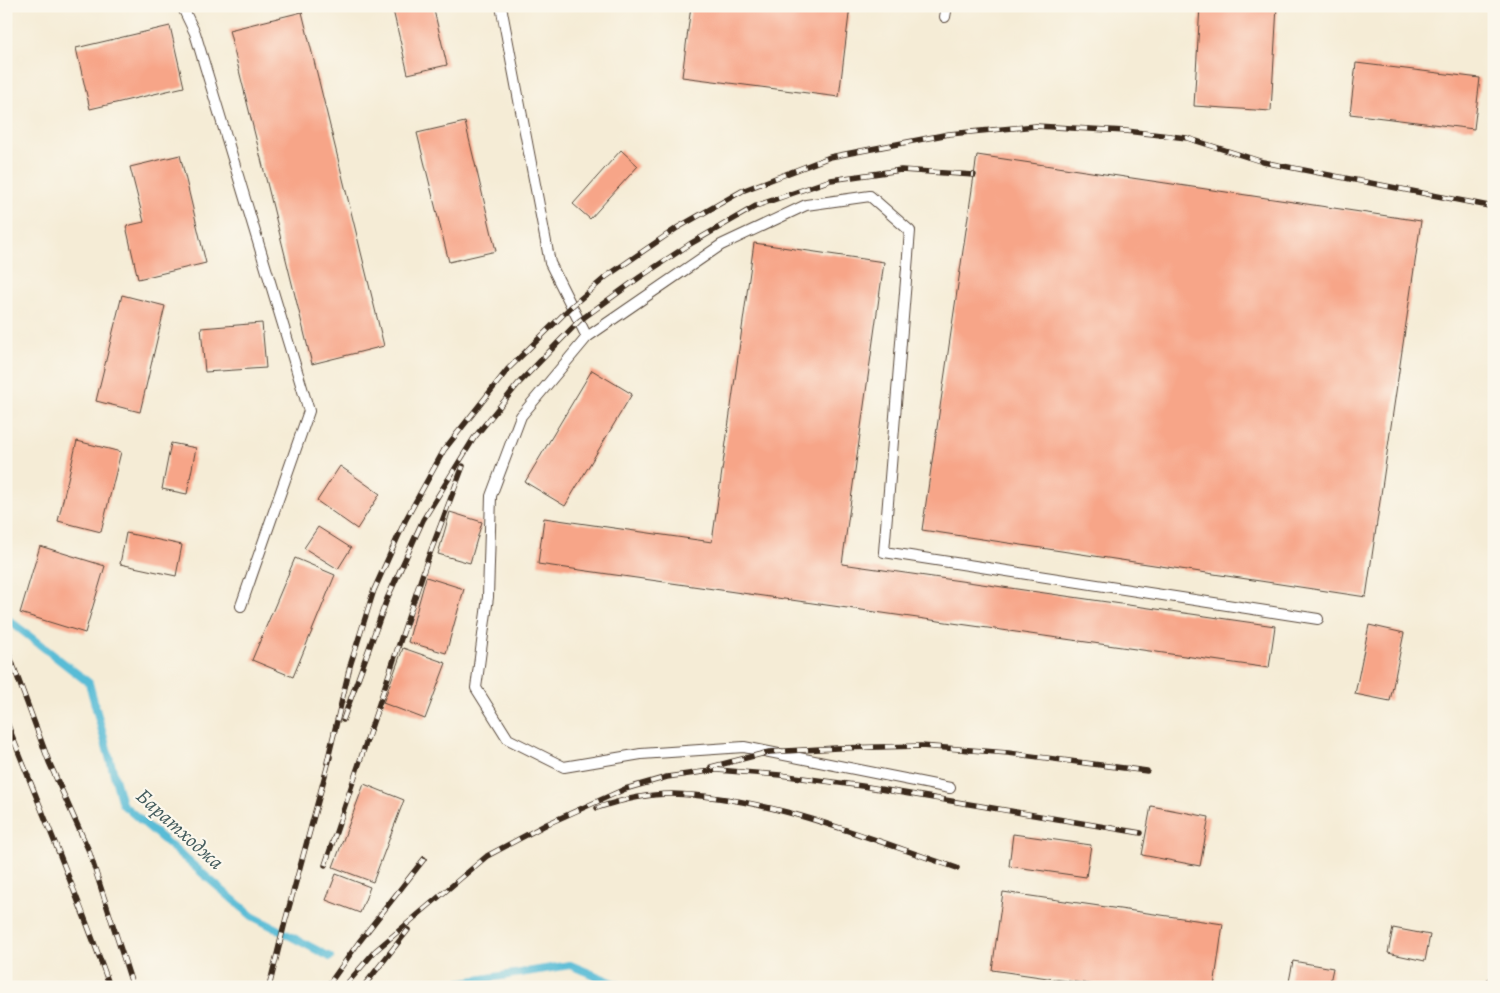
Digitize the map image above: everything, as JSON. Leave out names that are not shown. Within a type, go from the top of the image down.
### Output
[{"type":"lane","points":[[182,6],[195,33],[309,410],[241,606]]},
{"type":"lane","points":[[501,6],[550,263],[587,337]]},
{"type":"lane","points":[[945,17],[947,6]]},
{"type":"lane","points":[[950,788],[744,747],[641,754],[564,766],[508,739],[476,688],[488,597],[491,496],[521,416],[587,337],[721,245],[806,205],[870,196],[910,231],[884,552],[1318,619]]},
{"type":"lane","points":[[1489,987],[1494,980]]},
{"type":"building","points":[[392,6],[433,6],[447,65],[408,74]]},
{"type":"building","points":[[691,6],[850,6],[839,97],[682,77]]},
{"type":"building","points":[[1200,6],[1277,6],[1271,111],[1194,106]]},
{"type":"building","points":[[302,12],[384,346],[312,364],[229,30]]},
{"type":"building","points":[[170,26],[184,87],[90,109],[76,48]]},
{"type":"building","points":[[1356,63],[1480,78],[1474,129],[1350,114]]},
{"type":"building","points":[[465,122],[496,251],[449,262],[417,133]]},
{"type":"building","points":[[621,150],[638,166],[590,219],[573,204]]},
{"type":"building","points":[[180,155],[206,263],[138,279],[126,226],[144,222],[130,167]]},
{"type":"building","points":[[977,155],[1421,221],[1366,597],[922,530]]},
{"type":"building","points":[[754,243],[884,262],[842,564],[1275,626],[1269,668],[538,564],[544,518],[712,542]]},
{"type":"building","points":[[122,295],[165,306],[140,412],[96,401]]},
{"type":"building","points":[[262,323],[266,368],[205,372],[201,328]]},
{"type":"building","points":[[592,370],[632,394],[565,506],[525,482]]},
{"type":"building","points":[[77,441],[121,452],[101,532],[58,521]]},
{"type":"building","points":[[171,443],[196,448],[187,494],[162,489]]},
{"type":"building","points":[[340,466],[380,494],[357,529],[317,501]]},
{"type":"building","points":[[450,512],[482,522],[470,563],[438,554]]},
{"type":"building","points":[[318,527],[351,548],[338,569],[304,548]]},
{"type":"building","points":[[126,533],[182,545],[176,576],[120,564]]},
{"type":"building","points":[[40,546],[105,566],[85,633],[20,613]]},
{"type":"building","points":[[295,558],[335,575],[293,677],[252,660]]},
{"type":"building","points":[[426,577],[464,589],[446,653],[408,642]]},
{"type":"building","points":[[1369,625],[1404,633],[1390,701],[1355,694]]},
{"type":"building","points":[[403,648],[446,663],[425,719],[383,703]]},
{"type":"building","points":[[364,784],[404,800],[373,882],[333,867]]},
{"type":"building","points":[[1151,806],[1209,817],[1200,866],[1142,855]]},
{"type":"building","points":[[1013,834],[1091,845],[1086,877],[1009,866]]},
{"type":"building","points":[[336,874],[370,887],[360,913],[326,900]]},
{"type":"building","points":[[1003,892],[1223,924],[1214,987],[1110,987],[992,970]]},
{"type":"building","points":[[1393,928],[1430,935],[1425,961],[1388,953]]},
{"type":"building","points":[[1293,961],[1333,968],[1329,987],[1288,987]]},
{"type":"waterway","name":"Баратходжа","points":[[6,618],[89,683],[122,804],[252,916],[330,957]]},
{"type":"waterway","name":"Баратходжа","points":[[433,987],[570,965],[623,987]]},
{"type":"waterway","name":"Баратходжа","points":[[384,985],[388,987]]},
{"type":"railway","points":[[327,763],[350,666],[374,590],[405,521],[444,450],[508,369],[572,306],[607,276],[677,228],[742,191],[830,157],[949,134],[1036,126],[1126,131],[1187,138],[1263,162],[1494,207]]},
{"type":"railway","points":[[343,720],[387,599],[423,520],[474,438],[518,384],[579,321],[690,244],[756,206],[831,180],[901,170],[974,175]]},
{"type":"railway","points":[[325,865],[427,561],[463,466]]},
{"type":"railway","points":[[6,646],[49,762],[89,851],[133,987]]},
{"type":"railway","points":[[6,720],[110,987]]},
{"type":"railway","points":[[711,767],[769,752],[921,746],[1008,753],[1147,771]]},
{"type":"railway","points":[[269,987],[330,757]]},
{"type":"railway","points":[[344,987],[375,951],[487,856],[547,824],[625,789],[667,777],[717,770],[780,775],[862,786],[1141,833]]},
{"type":"railway","points":[[597,808],[615,802],[663,794],[744,802],[816,820],[957,868]]},
{"type":"railway","points":[[327,987],[359,942],[424,859]]},
{"type":"railway","points":[[363,987],[408,930]]}]
